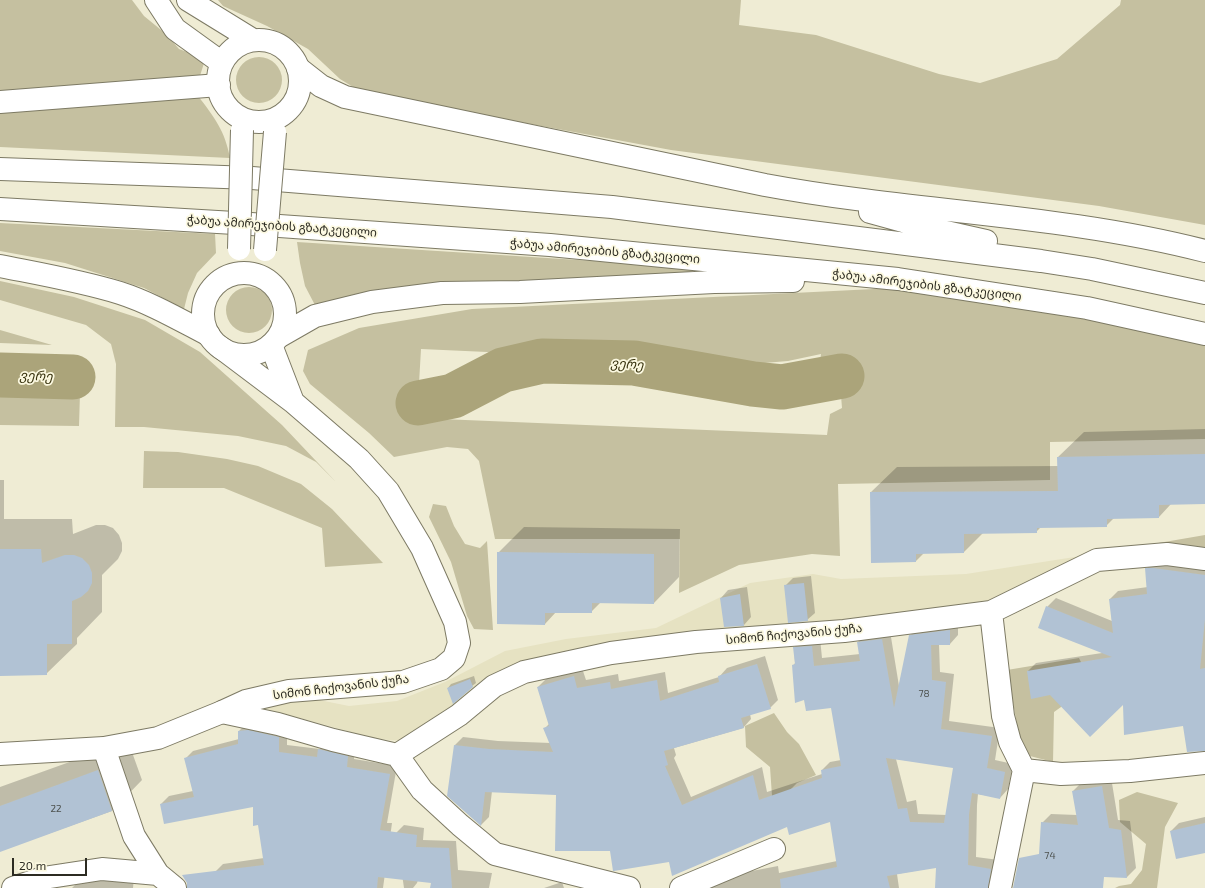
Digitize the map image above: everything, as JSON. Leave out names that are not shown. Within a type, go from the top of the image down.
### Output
[{"type":"main road","points":[[156,0],[175,29],[222,63]]},
{"type":"main road","points":[[188,0],[253,40]]},
{"type":"main road","points":[[231,275],[239,249],[241,123],[221,95],[219,74],[222,63],[240,44],[253,40],[265,40],[276,43],[286,49],[294,58],[300,79],[300,89],[296,99],[275,132],[265,250],[266,268],[282,297],[286,310],[285,323],[275,340],[293,402]]},
{"type":"main road","points":[[298,68],[321,86],[345,98],[707,174],[816,195],[1104,230],[1205,251]]},
{"type":"main road","points":[[0,102],[219,86]]},
{"type":"main road","points":[[241,123],[249,120],[266,121],[275,118],[290,108]]},
{"type":"main road","points":[[0,169],[252,178],[604,206],[1041,261],[1092,269],[1205,292]]},
{"type":"main road","points":[[816,195],[928,228],[1006,246],[1041,261]]},
{"type":"main road","name":"ჭაბუა ამირეჯიბის გზატკეცილი","points":[[0,209],[251,224],[550,245],[898,279],[1087,308],[1205,334]]},
{"type":"main road","points":[[0,266],[78,281],[121,294],[163,311],[232,353],[246,355],[259,352],[275,340],[315,316],[372,302],[442,293],[520,292],[714,282],[898,279]]},
{"type":"main road","points":[[214,341],[204,324],[203,312],[211,289],[220,280],[243,272],[255,274],[266,279],[275,286],[282,297]]},
{"type":"main road","name":"სიმონ ჩიქოვანის ქუჩა","points":[[0,754],[104,748],[158,738],[246,701],[289,691],[403,682],[441,669],[454,658],[459,643],[455,622],[422,548],[388,491],[359,459],[293,402],[214,341]]},
{"type":"main road","name":"სიმონ ჩიქოვანის ქუჩა","points":[[397,755],[459,715],[494,686],[524,672],[611,653],[696,642],[844,631],[991,612],[1097,560],[1167,554],[1205,559]]},
{"type":"main road","points":[[991,612],[1003,716],[1010,742],[1024,770],[1000,888]]},
{"type":"main road","points":[[222,712],[278,724],[333,740],[397,755],[422,790],[460,825],[495,854],[629,888]]},
{"type":"main road","points":[[104,748],[134,836],[158,874],[175,888]]},
{"type":"main road","points":[[1024,770],[1061,774],[1130,771],[1205,763]]},
{"type":"main road","points":[[681,888],[774,848]]},
{"type":"main road","points":[[12,888],[43,878],[102,869],[158,874]]},
{"type":"shaded area","points":[[0,0],[132,0],[144,16],[166,34],[179,49],[195,55],[204,63],[199,79],[0,93]]},
{"type":"shaded area","points":[[218,0],[741,0],[739,25],[816,35],[939,74],[980,83],[1057,59],[1120,5],[1121,0],[1205,0],[1205,225],[1099,206],[671,150],[363,93],[340,79],[308,49],[267,26],[223,6]]},
{"type":"shaded area","points":[[259,57],[272,61],[278,67],[282,80],[278,93],[272,99],[259,103],[246,99],[240,93],[236,80],[240,67],[246,61]]},
{"type":"shaded area","points":[[198,96],[222,132],[230,158],[0,147],[0,110]]},
{"type":"shaded area","points":[[0,223],[215,234],[216,253],[197,273],[188,293],[184,309],[144,288],[65,263],[0,251]]},
{"type":"shaded area","points":[[297,242],[719,269],[316,307],[305,286]]},
{"type":"shaded area","points":[[0,281],[74,297],[145,320],[200,352],[282,425],[336,482],[316,462],[286,446],[238,436],[144,427],[115,427],[116,364],[111,344],[86,325],[0,300]]},
{"type":"shaded area","points":[[249,287],[262,291],[268,297],[272,310],[268,323],[262,329],[249,333],[236,329],[230,323],[226,310],[230,297],[236,291]]},
{"type":"shaded area","points":[[894,288],[1057,312],[1205,344],[1205,439],[1050,442],[1050,480],[838,484],[840,556],[812,554],[739,565],[679,593],[680,539],[495,539],[479,461],[468,449],[447,447],[394,457],[369,433],[310,384],[303,371],[308,350],[359,328],[472,309]],"holes":[[[421,349],[752,364],[788,361],[821,354],[820,361],[838,359],[842,408],[830,414],[827,435],[417,418]]]},
{"type":"shaded area","points":[[0,330],[52,345],[0,343]]},
{"type":"shaded area","points":[[0,391],[80,393],[79,426],[0,425]]},
{"type":"shaded area","points":[[144,451],[178,452],[227,459],[258,466],[301,484],[332,509],[383,563],[325,567],[322,528],[224,488],[143,488]]},
{"type":"shaded area","points":[[433,504],[446,506],[454,526],[465,544],[480,548],[487,541],[493,630],[474,629],[467,616],[451,562],[429,517]]},
{"type":"shaded area","points":[[1205,535],[1205,548],[1194,546],[1141,546]]},
{"type":"shaded area","points":[[1100,553],[990,602],[513,669],[403,741],[376,739],[260,707],[304,697],[349,706],[397,701],[445,682],[505,651],[566,639],[656,628],[750,583],[813,574],[841,579],[966,574]]},
{"type":"shaded area","points":[[1079,658],[1092,685],[1054,712],[1053,762],[1030,756],[1020,741],[1007,670]]},
{"type":"shaded area","points":[[774,713],[787,732],[799,744],[816,775],[797,783],[783,797],[772,796],[770,767],[746,747],[745,726]]},
{"type":"shaded area","points":[[1137,792],[1178,803],[1165,827],[1157,888],[1115,888],[1131,884],[1142,870],[1146,844],[1120,822],[1119,800]]},
{"type":"building","points":[[1205,454],[1205,504],[1159,505],[1159,518],[1107,519],[1107,527],[1037,528],[1037,533],[964,534],[964,553],[916,554],[916,562],[871,563],[870,492],[1058,491],[1057,457]]},
{"type":"building","points":[[0,549],[41,549],[42,563],[65,555],[74,555],[82,558],[89,565],[92,573],[92,583],[88,591],[81,597],[72,601],[72,644],[47,644],[47,675],[0,676]]},
{"type":"building","points":[[497,552],[654,554],[654,604],[592,603],[592,613],[545,613],[545,625],[497,624]]},
{"type":"building","points":[[1145,568],[1205,575],[1205,619],[1200,669],[1205,668],[1205,751],[1187,752],[1183,726],[1124,735],[1123,705],[1090,737],[1050,695],[1031,699],[1027,671],[1112,657],[1038,628],[1046,606],[1113,633],[1109,599],[1147,594]]},
{"type":"building","points":[[804,583],[808,621],[788,623],[784,585]]},
{"type":"building","points":[[740,594],[744,626],[724,627],[720,598]]},
{"type":"building","points":[[950,630],[950,645],[931,645],[932,680],[946,682],[941,729],[992,736],[987,768],[1005,772],[1000,799],[972,793],[969,814],[968,865],[991,869],[988,888],[935,888],[936,868],[887,876],[890,888],[781,888],[780,879],[837,867],[830,822],[789,835],[787,827],[672,876],[669,862],[613,871],[610,851],[555,851],[556,795],[485,792],[481,826],[447,796],[454,745],[489,749],[553,752],[543,728],[549,726],[537,687],[574,676],[577,688],[610,682],[611,689],[657,680],[660,701],[719,682],[718,676],[757,664],[771,709],[741,718],[744,728],[664,751],[668,765],[665,766],[682,805],[753,775],[759,800],[822,778],[821,770],[841,766],[831,708],[806,711],[804,700],[795,703],[792,665],[795,664],[793,647],[812,646],[814,666],[860,661],[857,642],[882,639],[894,708],[909,635]],"holes":[[[886,758],[953,768],[944,823],[910,822],[907,808],[898,809]]]},
{"type":"building","points":[[470,679],[473,687],[453,704],[447,688]]},
{"type":"building","points":[[248,730],[279,737],[279,752],[317,757],[318,749],[348,756],[347,767],[390,774],[380,830],[417,835],[416,847],[449,848],[452,888],[430,888],[431,883],[378,877],[377,888],[187,888],[187,883],[182,875],[264,865],[258,825],[253,826],[253,807],[164,824],[160,804],[194,797],[184,758],[238,744],[238,731]]},
{"type":"building","points":[[98,770],[112,811],[0,852],[0,806]]},
{"type":"building","points":[[1102,786],[1109,828],[1121,830],[1127,878],[1104,877],[1103,888],[1013,888],[1019,858],[1039,854],[1041,822],[1078,825],[1072,791]]},
{"type":"building","points":[[1205,823],[1205,853],[1176,859],[1170,831]]},
{"type":"waterway","name":"ვერე","points":[[418,403],[453,396],[503,370],[542,361],[634,363],[753,384],[782,387],[842,376]]},
{"type":"waterway","name":"ვერე","points":[[0,375],[73,377]]}]
